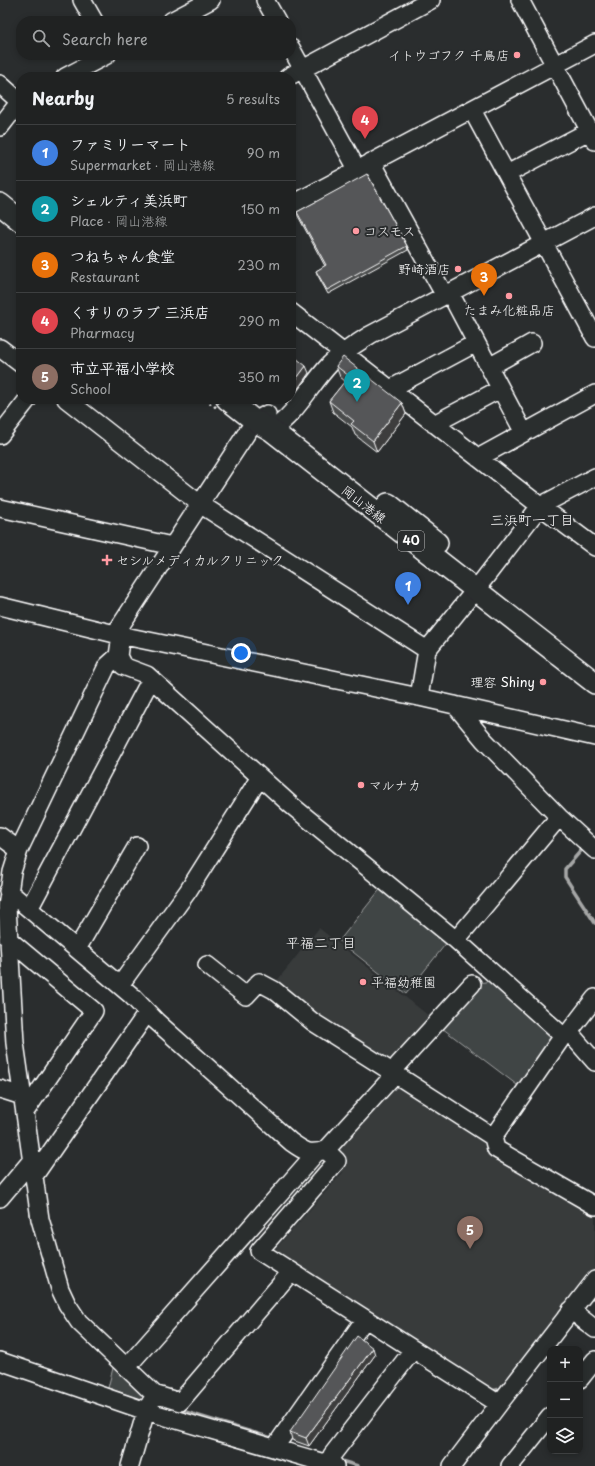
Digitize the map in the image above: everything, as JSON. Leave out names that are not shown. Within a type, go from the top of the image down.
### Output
[{"type":"main road","points":[[0,204],[16,217]]},
{"type":"main road","points":[[0,222],[16,234]]},
{"type":"main road","name":"岡山港線","points":[[236,404],[269,422],[480,585],[595,666]]},
{"type":"main road","name":"岡山港線","points":[[253,404],[269,422]]},
{"type":"main road","name":"岡山港線","points":[[480,585],[595,683]]},
{"type":"street","points":[[82,0],[91,16]]},
{"type":"street","points":[[181,16],[211,0]]},
{"type":"street","points":[[265,0],[274,16]]},
{"type":"street","points":[[296,72],[431,0]]},
{"type":"street","points":[[507,174],[591,126],[555,66],[520,0]]},
{"type":"street","points":[[296,202],[595,44]]},
{"type":"street","points":[[75,72],[97,60]]},
{"type":"street","points":[[293,60],[295,72]]},
{"type":"street","points":[[296,74],[364,165],[447,294],[476,343],[524,433]]},
{"type":"street","points":[[0,84],[16,98]]},
{"type":"street","points":[[0,127],[16,106]]},
{"type":"street","points":[[472,110],[595,338]]},
{"type":"street","points":[[296,396],[342,352],[447,294],[595,216]]},
{"type":"street","points":[[296,316],[595,547]]},
{"type":"street","points":[[390,389],[476,343]]},
{"type":"street","points":[[489,367],[532,343]]},
{"type":"street","points":[[0,348],[16,360]]},
{"type":"street","points":[[434,424],[500,389]]},
{"type":"street","points":[[478,458],[595,394]]},
{"type":"street","points":[[0,435],[24,404]]},
{"type":"street","points":[[72,404],[200,504],[427,650]]},
{"type":"street","points":[[288,404],[269,422],[200,504],[172,546],[118,634],[118,656],[122,666],[147,675],[291,805],[456,940],[566,1034],[595,1062]]},
{"type":"street","points":[[419,697],[427,650],[480,585],[540,506],[595,477]]},
{"type":"street","points":[[0,508],[172,546]]},
{"type":"street","points":[[0,606],[118,634],[419,697],[595,737]]},
{"type":"street","points":[[118,656],[107,666],[19,850],[8,891],[8,939],[15,1043],[40,1219],[60,1288],[67,1304],[79,1322],[127,1367],[150,1402]]},
{"type":"street","points":[[29,909],[151,679]]},
{"type":"street","points":[[455,705],[484,740],[559,817],[590,846]]},
{"type":"street","points":[[120,985],[188,891],[260,777]]},
{"type":"street","points":[[456,940],[559,817]]},
{"type":"street","points":[[0,836],[19,850]]},
{"type":"street","points":[[77,949],[137,846]]},
{"type":"street","points":[[8,891],[120,985],[145,1016],[291,1142],[306,1153],[322,1158]]},
{"type":"street","points":[[8,939],[94,1011],[23,1104]]},
{"type":"street","points":[[206,965],[246,996],[259,982],[274,990],[313,1022],[493,1137],[496,1149],[595,1206]]},
{"type":"street","points":[[127,1367],[322,1158],[395,1074],[398,1065],[472,984]]},
{"type":"street","points":[[493,1137],[566,1034],[595,998]]},
{"type":"street","points":[[0,1198],[33,1168],[145,1016]]},
{"type":"street","points":[[0,1089],[23,1104]]},
{"type":"street","points":[[322,1158],[259,1251],[499,1404]]},
{"type":"street","points":[[150,1402],[180,1402],[292,1272]]},
{"type":"street","points":[[452,1466],[595,1280]]},
{"type":"street","points":[[567,1315],[595,1329]]},
{"type":"street","points":[[279,1441],[365,1319]]},
{"type":"street","points":[[0,1361],[150,1402],[327,1462],[413,1350]]},
{"type":"street","points":[[583,1375],[595,1360]]},
{"type":"street","points":[[130,1466],[150,1402]]},
{"type":"street","points":[[510,1466],[548,1418]]},
{"type":"shaded area","points":[[382,887],[448,941],[406,994],[339,941]]},
{"type":"shaded area","points":[[319,928],[434,1020],[396,1062],[387,1062],[310,1008],[276,982]]},
{"type":"shaded area","points":[[492,981],[553,1036],[521,1088],[438,1025],[478,983]]},
{"type":"shaded area","points":[[391,1086],[401,1086],[480,1137],[492,1154],[595,1213],[595,1269],[562,1312],[559,1311],[498,1388],[493,1389],[277,1252],[276,1248],[343,1172],[338,1167],[346,1159],[339,1153],[340,1143]]},
{"type":"shaded area","points":[[113,1368],[143,1395],[139,1399],[108,1388]]},
{"type":"building","name":"コスモス","points":[[367,174],[407,246],[327,290],[316,271],[326,265],[297,212]]},
{"type":"building","points":[[343,357],[402,403],[373,441],[351,424],[354,421],[329,401],[349,376],[336,366]]},
{"type":"building","points":[[296,358],[306,366],[296,379]]},
{"type":"building","points":[[357,1336],[373,1348],[306,1438],[290,1432]]},
{"type":"waterway","points":[[585,846],[565,869],[565,877],[595,923]]},
{"type":"waterway","points":[[570,1321],[583,1330]]},
{"type":"waterway","points":[[490,1389],[492,1391],[500,1389],[503,1385]]},
{"type":"waterway","points":[[176,1409],[275,1439]]},
{"type":"waterway","points":[[338,1460],[358,1466]]},
{"type":"place","name":"イトウゴフク 千鳥店","points":[[517,55]]},
{"type":"place","name":"くすりのラブ 三浜店","points":[[365,139]]},
{"type":"place","name":"コスモス","points":[[356,231]]},
{"type":"place","name":"野崎酒店","points":[[458,269]]},
{"type":"place","name":"つねちゃん食堂","points":[[484,296]]},
{"type":"place","name":"たまみ化粧品店","points":[[509,296]]},
{"type":"place","name":"シェルティ美浜町","points":[[357,402]]},
{"type":"place","name":"セシルメディカルクリニック","points":[[107,560]]},
{"type":"place","name":"ファミリーマート","points":[[408,605]]},
{"type":"place","name":"理容 Shiny","points":[[543,682]]},
{"type":"place","name":"マルナカ","points":[[361,785]]},
{"type":"place","name":"平福幼稚園","points":[[363,982]]},
{"type":"place","name":"市立平福小学校","points":[[470,1249]]},
{"type":"district","name":"三浜町一丁目","points":[[532,520]]},
{"type":"district","name":"平福二丁目","points":[[321,943]]}]
